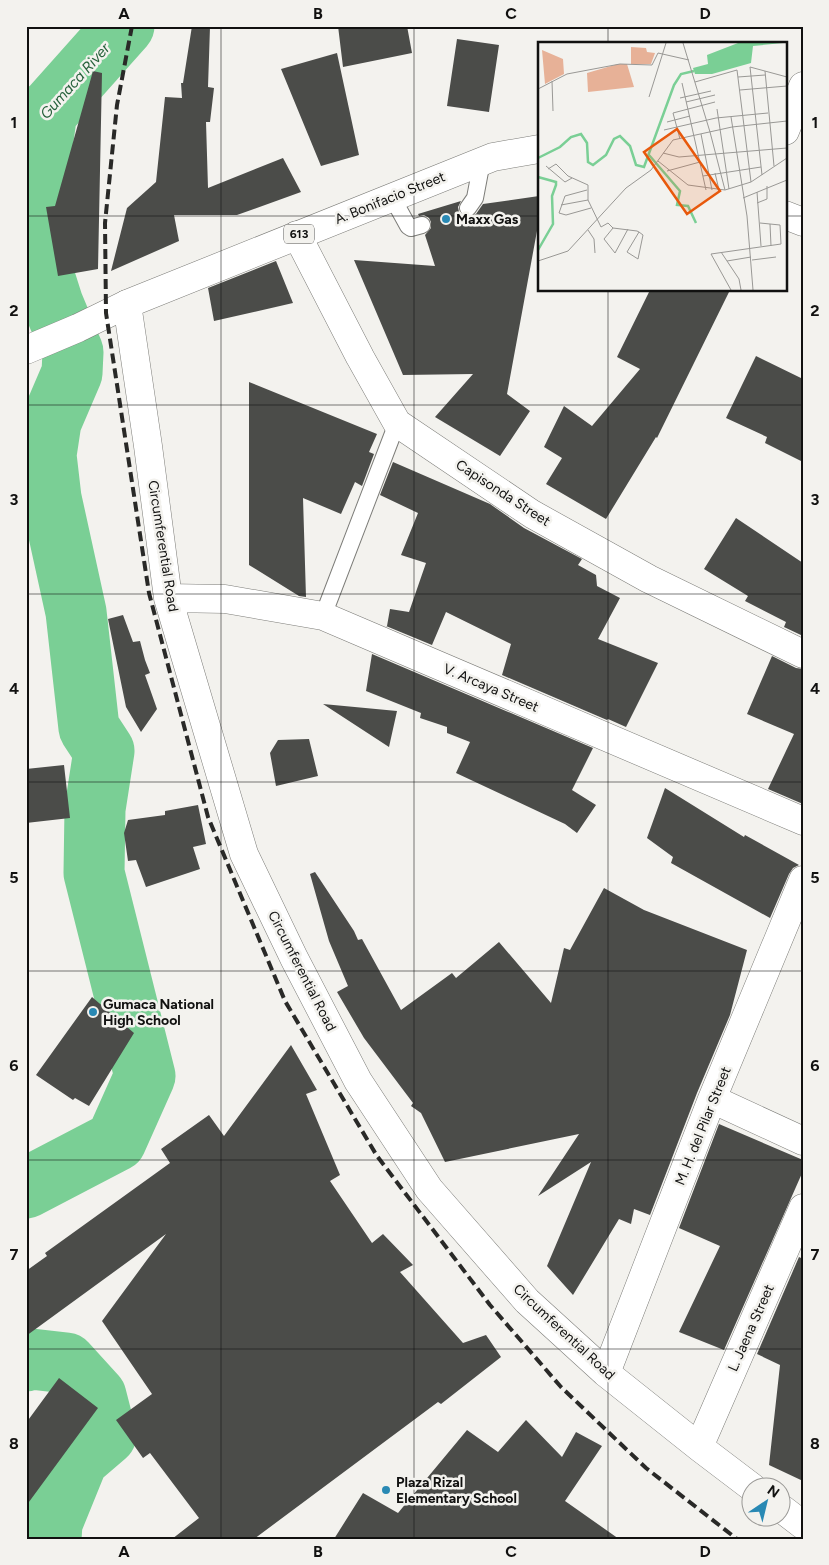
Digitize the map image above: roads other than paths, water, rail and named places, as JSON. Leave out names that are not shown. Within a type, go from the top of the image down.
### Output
[{"type":"street","points":[[786,128],[803,86]]},
{"type":"street","name":"A. Bonifacio Street","points":[[26,350],[78,328],[127,304],[493,156],[538,149]]},
{"type":"street","points":[[786,215],[803,222]]},
{"type":"street","name":"Capisonda Street","points":[[298,235],[360,358],[397,423],[532,514],[649,579],[803,654]]},
{"type":"street","name":"Circumferential Road","points":[[127,304],[168,598],[244,854],[294,958],[358,1081],[429,1189],[527,1301],[606,1373],[742,1480]]},
{"type":"street","name":"V. Arcaya Street","points":[[168,598],[225,600],[323,616],[803,821]]},
{"type":"street","name":"M. H. del Pilar Street","points":[[606,1373],[712,1099],[803,880]]},
{"type":"street","points":[[712,1099],[803,1141]]},
{"type":"street","name":"L. Jaena Street","points":[[699,1447],[803,1208]]},
{"type":"street","points":[[792,1517],[803,1525]]},
{"type":"lane","points":[[468,208],[475,198],[482,161]]},
{"type":"lane","points":[[392,197],[408,226],[412,228],[422,225]]},
{"type":"lane","points":[[323,616],[397,423]]},
{"type":"waterway","name":"Gumaca River","points":[[26,136],[124,26]]},
{"type":"waterway","points":[[26,1188],[116,1141],[145,1076],[94,873],[95,809],[104,751],[89,728],[76,612],[51,498],[46,455],[51,422],[72,373],[73,352],[53,304],[37,254],[35,197],[47,111]]},
{"type":"waterway","points":[[26,1361],[31,1359],[66,1363],[96,1396],[106,1435],[78,1459],[52,1523],[51,1539]]},
{"type":"railway","points":[[132,26],[117,105],[105,223],[106,313],[149,593],[208,817],[285,1001],[377,1156],[490,1305],[561,1387],[646,1468],[737,1539]]},
{"type":"place","name":"Maxx Gas","points":[[446,219]]},
{"type":"place","name":"Gumaca National High School","points":[[93,1012]]},
{"type":"place","name":"Plaza Rizal Elementary School","points":[[386,1490]]}]
